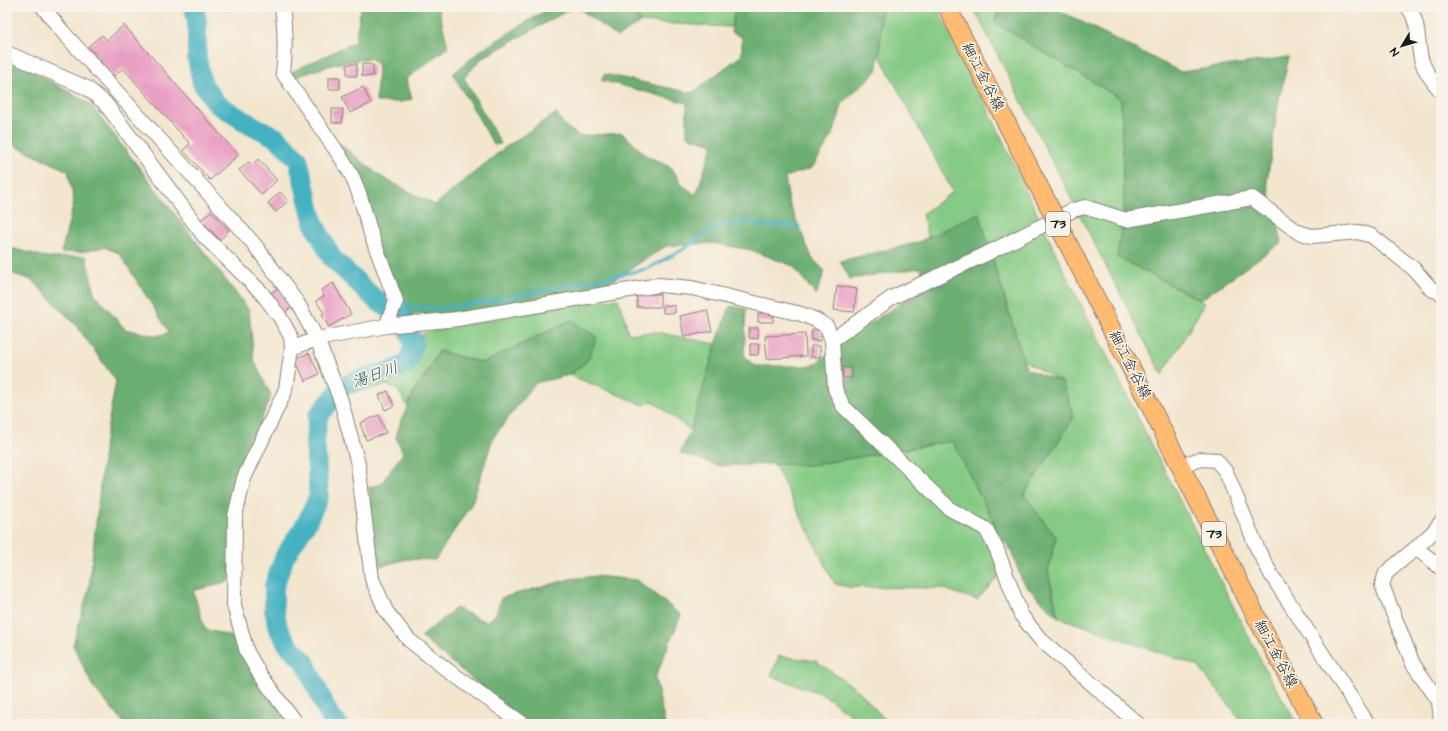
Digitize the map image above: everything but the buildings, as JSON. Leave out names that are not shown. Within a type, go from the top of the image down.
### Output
[{"type":"main road","name":"細江金谷線","points":[[946,7],[998,106],[1259,622],[1314,724]]},
{"type":"street","points":[[43,7],[62,31],[254,244],[298,304],[317,339],[341,401],[358,464],[372,579],[386,611],[409,640],[446,669],[523,724]]},
{"type":"street","points":[[282,7],[286,53],[283,73],[340,156],[359,193],[372,237],[396,301],[386,326]]},
{"type":"street","points":[[1408,7],[1418,29],[1422,61],[1431,80],[1441,90]]},
{"type":"street","points":[[7,52],[87,88],[105,103],[204,236],[261,292],[280,317],[291,337],[292,348],[286,389],[244,478],[235,516],[234,605],[247,652],[259,674],[296,724]]},
{"type":"street","points":[[832,340],[893,296],[984,255],[1073,210],[1085,208],[1126,220],[1252,198],[1298,232],[1312,236],[1358,232],[1372,236],[1414,269],[1431,289],[1441,293]]},
{"type":"street","points":[[292,348],[317,339],[386,326],[457,318],[659,285],[692,288],[801,314],[816,320],[827,327],[832,340],[835,389],[843,406],[950,509],[986,529],[997,550],[1020,615],[1040,639],[1138,724]]},
{"type":"street","points":[[1180,466],[1200,459],[1216,460],[1226,472],[1258,550],[1272,576],[1368,724]]},
{"type":"street","points":[[1441,522],[1416,548],[1386,573],[1382,586],[1412,664],[1439,701],[1441,721]]},
{"type":"street","points":[[1416,548],[1441,568]]},
{"type":"green space","points":[[361,7],[438,7],[448,47],[406,79],[412,99],[401,102],[376,102],[378,66],[371,58],[335,64],[295,77],[291,72],[355,42]]},
{"type":"green space","points":[[551,7],[574,7],[482,58],[464,78],[501,144],[494,145],[453,74],[480,51]]},
{"type":"green space","points":[[577,7],[629,7],[641,22],[617,37]]},
{"type":"green space","points":[[629,7],[741,7],[730,27],[641,22]]},
{"type":"green space","points":[[735,7],[881,7],[880,46],[876,72],[843,102],[833,135],[812,168],[785,177],[789,203],[812,258],[825,271],[816,295],[793,266],[751,250],[712,243],[666,246],[607,284],[465,317],[411,314],[390,283],[348,170],[340,144],[380,176],[435,205],[503,149],[556,113],[565,126],[579,136],[622,133],[647,156],[672,168],[682,185],[696,195],[713,144],[687,136],[687,103],[601,80],[604,74],[692,93],[742,55],[742,37],[731,32]]},
{"type":"green space","points":[[881,7],[936,7],[966,62],[1065,273],[1268,675],[1298,724],[1244,724],[1198,666],[1058,617],[1048,571],[1056,537],[1024,495],[1074,417],[1062,382],[1023,360],[979,213],[929,239],[922,214],[953,192],[880,56]]},
{"type":"green space","points":[[973,7],[1000,7],[994,22],[1121,99],[1124,209],[1117,257],[1205,303],[1162,375]]},
{"type":"green space","points":[[1001,7],[1052,7],[1181,72],[1289,57],[1278,104],[1267,182],[1282,242],[1200,300],[1117,257],[1124,209],[1121,99],[994,22]]},
{"type":"green space","points":[[16,62],[90,104],[249,310],[254,361],[271,395],[248,454],[229,581],[193,591],[205,629],[240,639],[291,724],[125,724],[93,687],[73,645],[89,588],[105,441],[116,381],[76,325],[32,280],[7,272],[7,247],[49,258],[86,256],[94,293],[125,329],[157,336],[169,332],[119,253],[104,247],[82,252],[61,253],[74,202],[68,171],[7,142],[7,76]]},
{"type":"green space","points":[[979,213],[1026,369],[1062,382],[1074,417],[1024,495],[1056,537],[1048,571],[1058,617],[1023,583],[1009,546],[995,535],[994,523],[952,441],[812,465],[774,464],[720,466],[680,453],[691,430],[716,344],[730,306],[746,309],[744,355],[755,366],[812,366],[851,336],[927,286],[920,268],[850,279],[840,261],[916,243]]},
{"type":"green space","points":[[618,299],[625,319],[628,334],[656,332],[716,344],[691,431],[653,401],[644,405],[569,375],[588,360],[571,320],[483,363],[439,351],[407,406],[397,389],[386,385],[352,393],[359,384],[411,364],[423,333],[575,304]]},
{"type":"green space","points":[[571,320],[597,337],[588,360],[569,375],[535,383],[493,438],[472,503],[435,560],[407,559],[377,567],[369,487],[381,484],[403,453],[396,437],[400,424],[414,392],[428,372],[439,351],[483,363]]},
{"type":"green space","points":[[952,441],[994,523],[999,576],[977,600],[941,588],[848,587],[835,584],[774,464],[812,465]]},
{"type":"green space","points":[[596,576],[637,580],[681,615],[655,678],[665,724],[532,724],[510,710],[421,637],[456,608],[486,622],[496,614],[501,598],[570,579]]},
{"type":"green space","points":[[779,656],[816,661],[859,691],[889,724],[862,724],[823,694],[771,676]]},
{"type":"waterway","name":"湯日川","points":[[194,7],[197,21],[197,58],[202,83],[217,104],[244,121],[277,138],[298,159],[314,224],[332,258],[377,301],[403,317],[414,345],[407,364],[389,371],[370,375],[343,386],[318,416],[315,442],[319,496],[307,522],[285,556],[274,586],[274,610],[278,628],[288,645],[305,662],[331,718],[338,724]]},
{"type":"waterway","points":[[398,300],[411,306],[442,309],[491,301],[647,269],[684,249],[703,235],[721,225],[744,221],[761,225],[799,226]]},
{"type":"waterway","points":[[377,301],[384,293],[389,296]]}]
